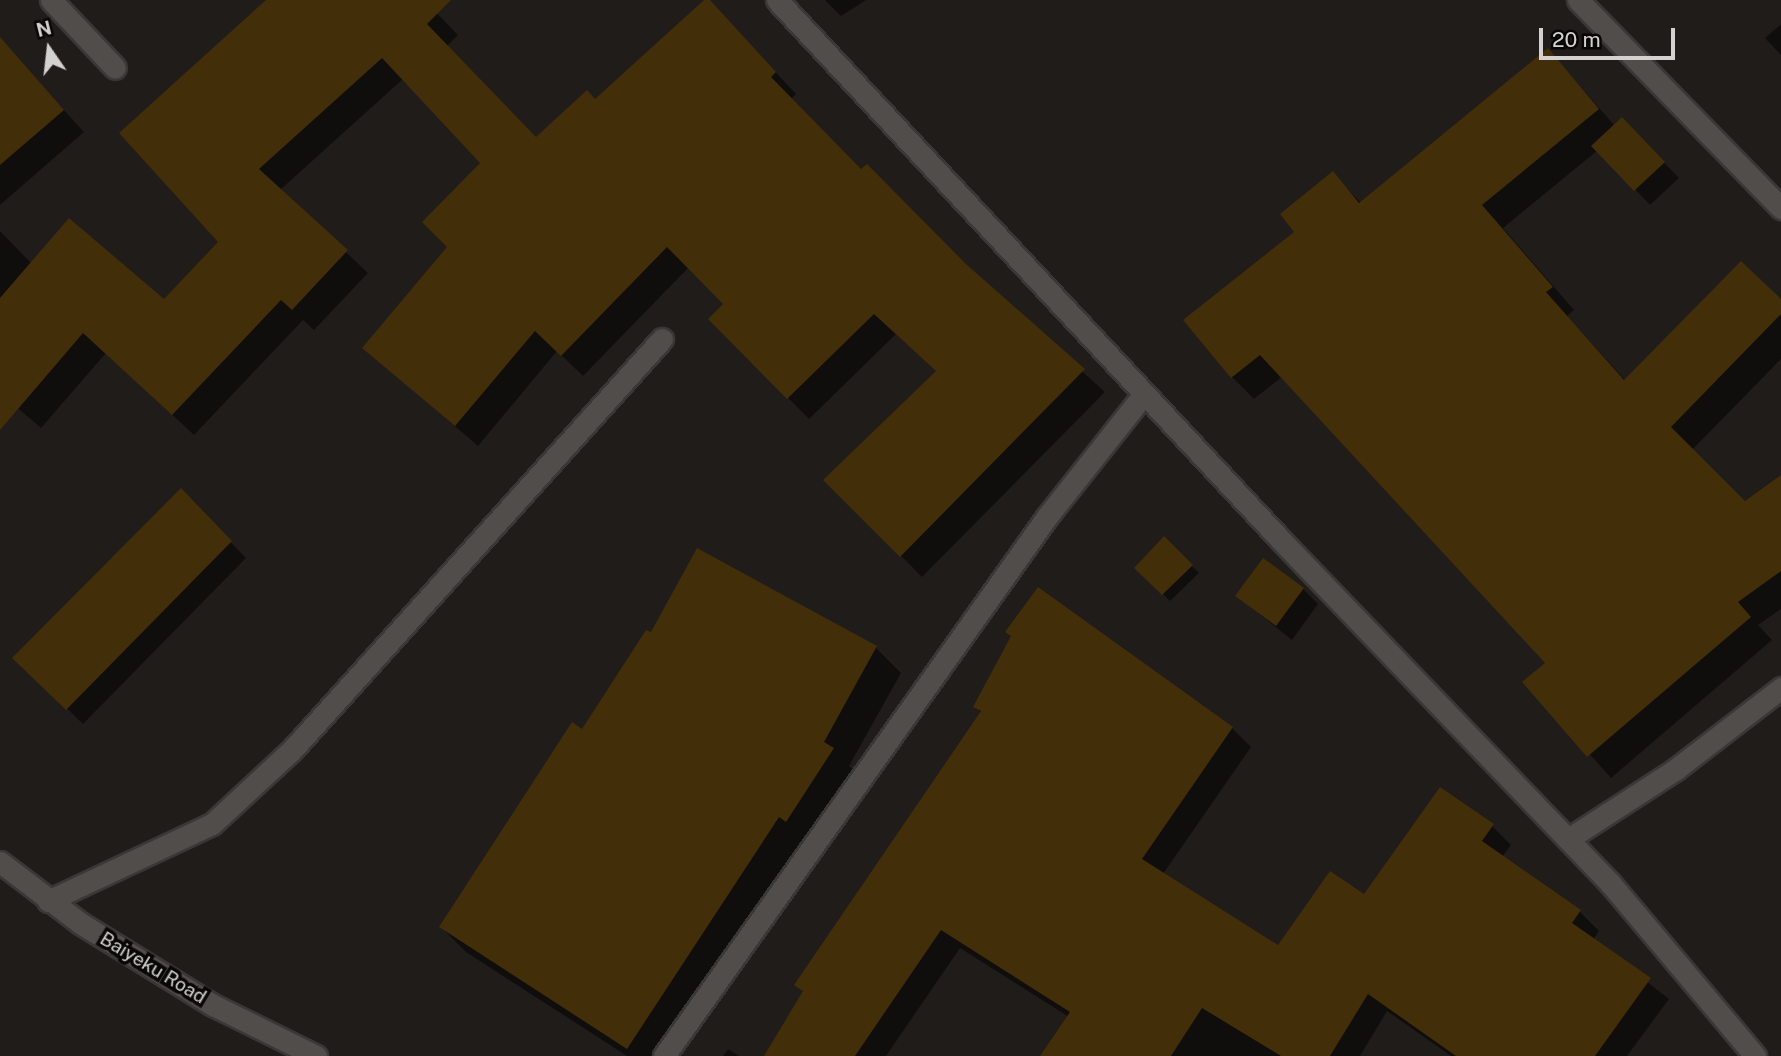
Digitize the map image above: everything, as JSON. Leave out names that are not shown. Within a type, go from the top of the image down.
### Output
[{"type":"street","points":[[51,0],[115,68]]},
{"type":"street","points":[[777,0],[1144,394],[1567,839],[1755,1056]]},
{"type":"street","points":[[1578,0],[1781,208]]},
{"type":"street","points":[[48,901],[212,824],[232,806],[327,712],[662,339]]},
{"type":"street","points":[[664,1056],[1046,518],[1144,394]]},
{"type":"street","points":[[1567,839],[1676,769],[1781,688]]},
{"type":"street","name":"Baiyeku Road","points":[[0,862],[48,901],[213,1005],[316,1056]]},
{"type":"building","points":[[266,0],[451,0],[427,24],[536,137],[587,90],[595,99],[704,0],[710,0],[776,72],[771,77],[861,169],[867,164],[966,264],[1085,369],[900,557],[823,480],[936,371],[874,314],[787,399],[708,319],[723,304],[667,247],[561,356],[535,331],[455,426],[362,348],[447,247],[422,222],[480,163],[382,58],[259,169],[348,250],[292,310],[281,300],[172,415],[83,333],[0,430],[0,298],[69,218],[164,299],[218,242],[119,133]]},
{"type":"building","points":[[0,37],[64,110],[0,165]]},
{"type":"building","points":[[1548,48],[1599,109],[1482,205],[1553,287],[1546,292],[1624,380],[1741,261],[1781,299],[1781,314],[1671,427],[1745,501],[1781,475],[1781,571],[1738,602],[1751,617],[1587,757],[1522,682],[1545,663],[1260,355],[1231,378],[1183,320],[1294,232],[1280,214],[1333,171],[1359,203]]},
{"type":"building","points":[[1622,117],[1665,162],[1634,191],[1591,146]]},
{"type":"building","points":[[181,488],[232,541],[66,710],[12,658]]},
{"type":"building","points":[[1164,536],[1193,565],[1162,595],[1134,568]]},
{"type":"building","points":[[697,548],[877,646],[824,742],[834,748],[786,822],[779,817],[627,1049],[439,927],[572,722],[582,729],[646,630],[651,632]]},
{"type":"building","points":[[1263,558],[1304,588],[1276,626],[1235,596]]},
{"type":"building","points":[[1038,587],[1233,727],[1142,859],[1278,945],[1330,871],[1364,894],[1440,787],[1494,824],[1482,841],[1581,910],[1572,923],[1651,978],[1595,1056],[1456,1056],[1368,994],[1330,1056],[1281,1056],[1202,1008],[1171,1056],[1040,1056],[1070,1012],[941,930],[855,1056],[764,1056],[803,991],[794,985],[981,711],[973,707],[1011,636],[1005,632]]}]
